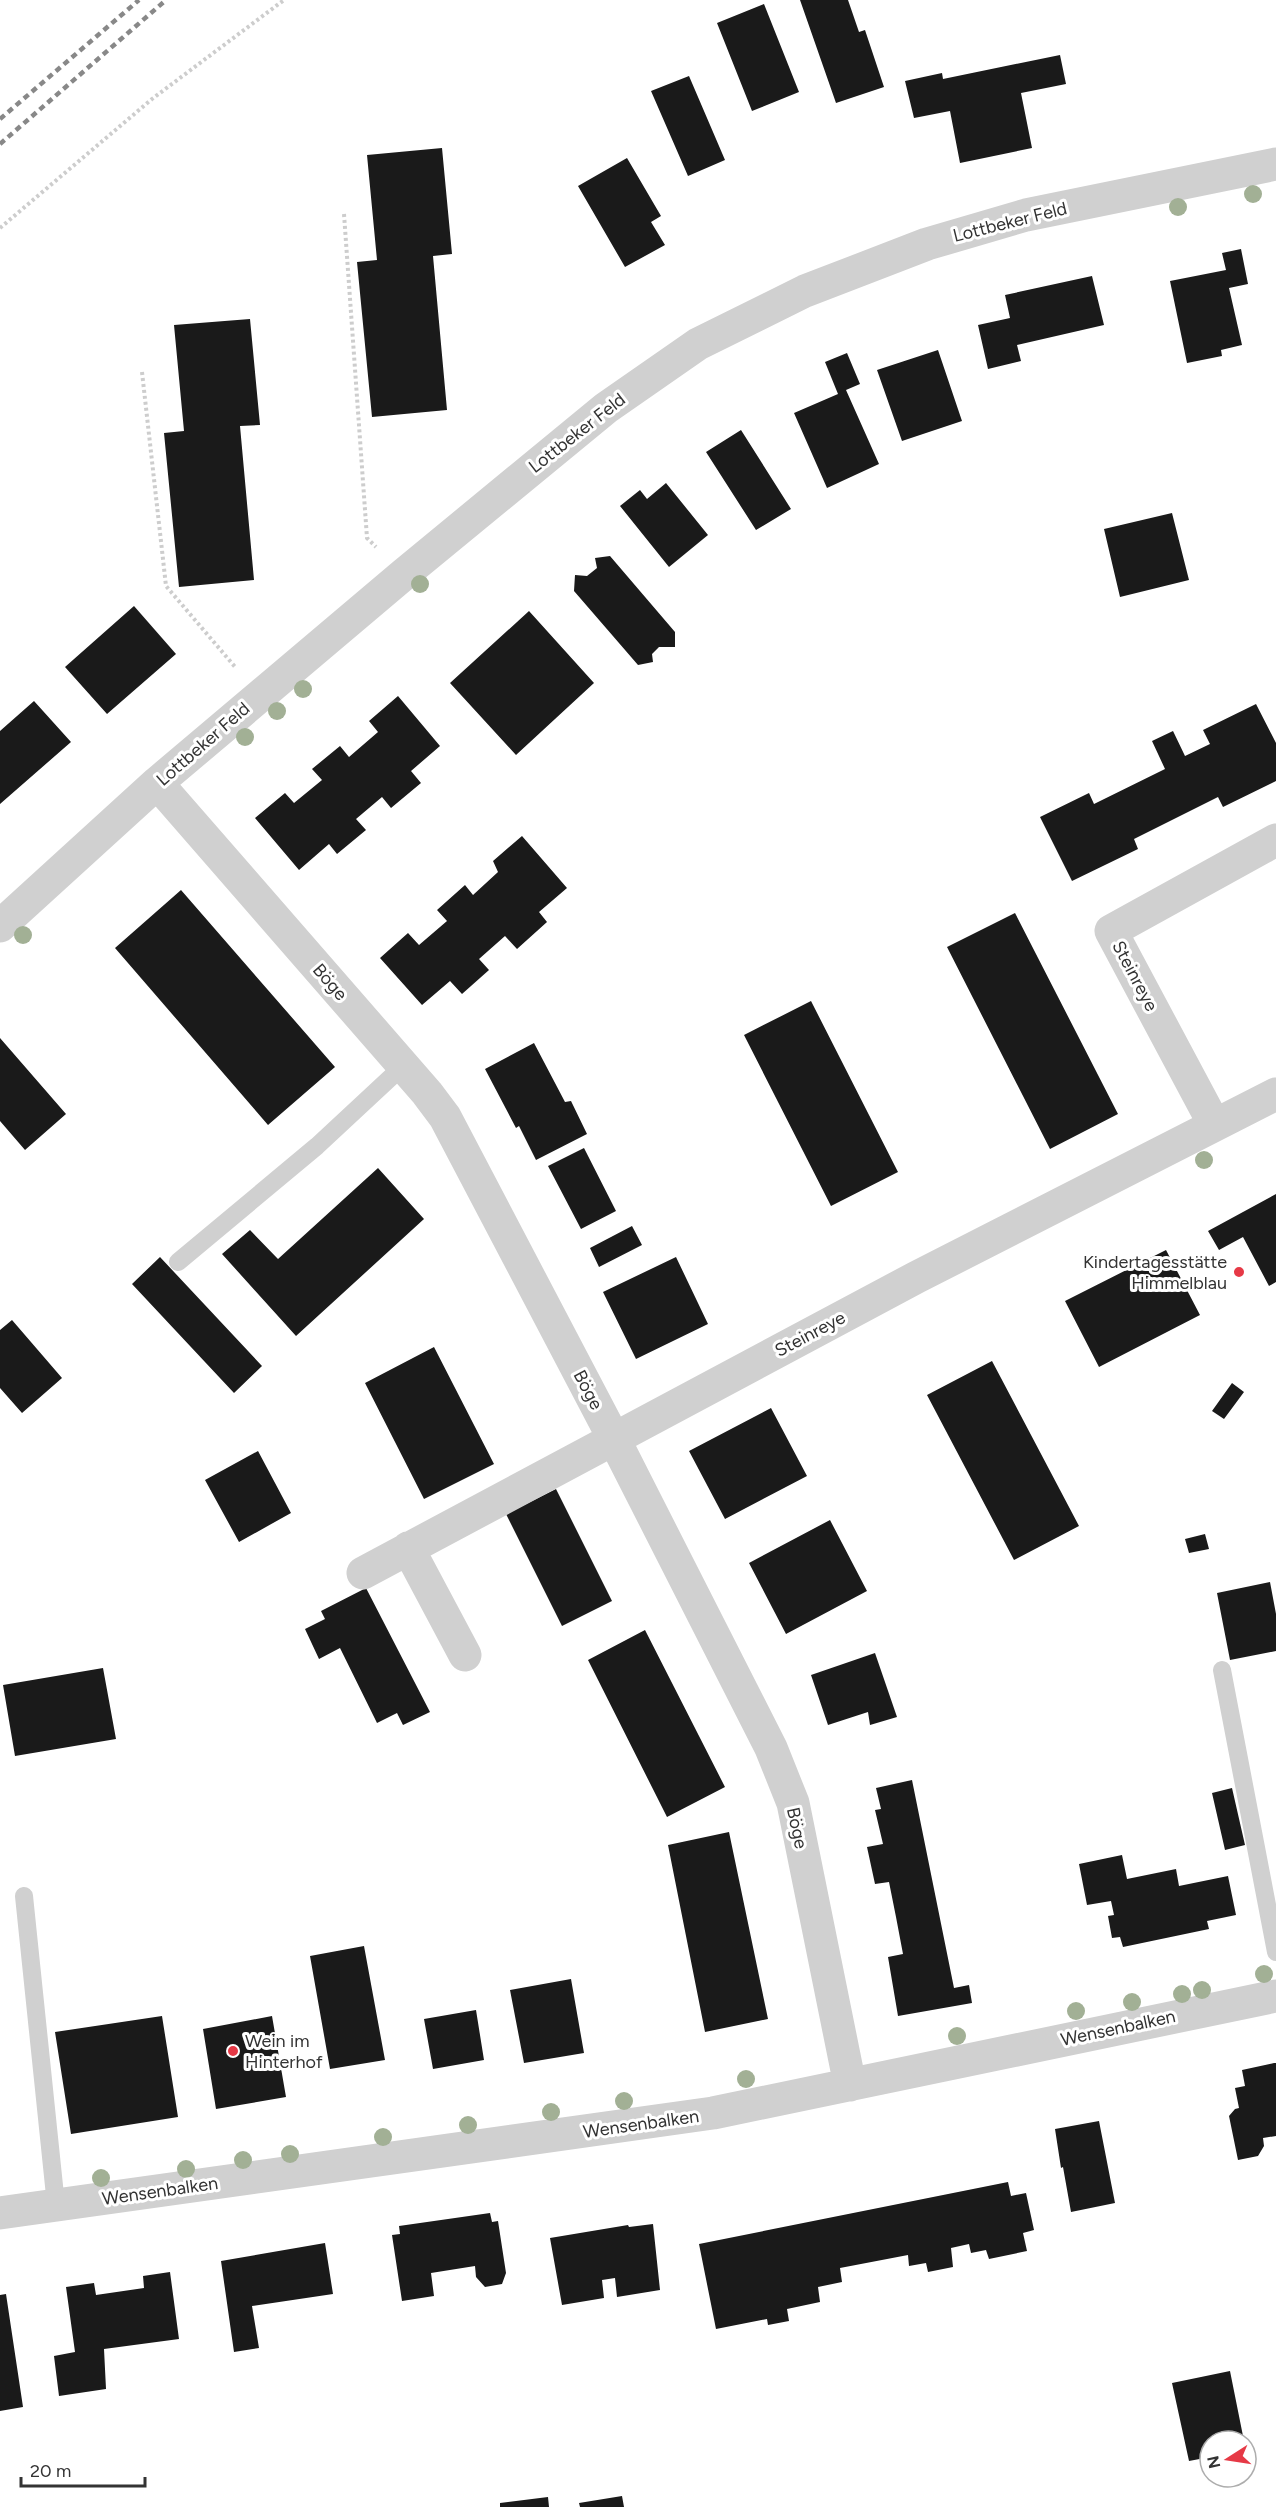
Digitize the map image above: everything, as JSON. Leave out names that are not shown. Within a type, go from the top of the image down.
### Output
[{"type":"street","name":"Lottbeker Feld","points":[[0,926],[157,783],[404,575],[606,408],[698,344],[805,291],[927,244],[1026,215],[1276,164]]},
{"type":"street","name":"Böge","points":[[157,783],[445,1117],[614,1439],[771,1748],[793,1803],[850,2085]]},
{"type":"street","name":"Steinreye","points":[[1214,1124],[1111,931],[1276,840]]},
{"type":"street","name":"Steinreye","points":[[363,1573],[917,1277],[1276,1094]]},
{"type":"street","points":[[408,1548],[465,1655]]},
{"type":"street","name":"Wensenbalken","points":[[0,2212],[713,2114],[1113,2028],[1276,1996]]},
{"type":"lane","points":[[178,1262],[317,1146],[403,1066]]},
{"type":"lane","points":[[1222,1670],[1276,1952]]},
{"type":"lane","points":[[24,1896],[56,2205]]},
{"type":"path","points":[[0,228],[152,99],[284,0]]},
{"type":"path","points":[[344,214],[367,538],[404,575]]},
{"type":"path","points":[[142,372],[166,586],[260,696]]},
{"type":"building","points":[[800,0],[848,0],[859,32],[865,30],[884,87],[836,103]]},
{"type":"building","points":[[764,4],[799,92],[752,111],[717,23]]},
{"type":"building","points":[[1060,55],[1066,84],[1021,93],[1032,148],[960,163],[950,111],[914,118],[905,81],[942,73],[943,79]]},
{"type":"building","points":[[689,76],[725,160],[688,176],[651,91]]},
{"type":"building","points":[[442,148],[452,254],[433,256],[447,410],[372,417],[357,262],[377,260],[367,155]]},
{"type":"building","points":[[627,158],[661,216],[651,222],[665,245],[625,267],[578,186]]},
{"type":"building","points":[[1241,249],[1248,284],[1229,288],[1242,345],[1221,350],[1222,356],[1187,363],[1170,281],[1226,270],[1222,253]]},
{"type":"building","points":[[1092,276],[1104,325],[1017,345],[1021,361],[988,369],[978,325],[1010,318],[1005,295]]},
{"type":"building","points":[[250,319],[260,425],[240,426],[254,580],[179,587],[164,433],[184,431],[174,325]]},
{"type":"building","points":[[938,350],[962,421],[902,441],[877,370]]},
{"type":"building","points":[[847,353],[860,384],[846,390],[879,464],[827,488],[794,413],[838,394],[825,362]]},
{"type":"building","points":[[741,430],[791,509],[756,530],[706,452]]},
{"type":"building","points":[[666,483],[708,535],[669,567],[620,506],[640,490],[647,499]]},
{"type":"building","points":[[1172,513],[1189,580],[1120,597],[1104,529]]},
{"type":"building","points":[[610,556],[675,632],[675,647],[659,647],[652,654],[653,662],[638,665],[574,591],[575,575],[587,576],[597,568],[595,558]]},
{"type":"building","points":[[134,606],[176,654],[107,714],[65,667]]},
{"type":"building","points":[[529,611],[594,683],[516,755],[450,683]]},
{"type":"building","points":[[398,696],[440,746],[411,771],[421,783],[391,808],[382,797],[356,819],[366,830],[337,854],[329,844],[299,870],[255,818],[285,793],[294,803],[322,780],[312,769],[340,746],[349,757],[378,732],[369,721]]},
{"type":"building","points":[[34,701],[71,742],[0,804],[0,731]]},
{"type":"building","points":[[1256,704],[1276,743],[1276,781],[1223,807],[1218,797],[1134,839],[1138,849],[1072,881],[1040,817],[1089,793],[1094,804],[1165,769],[1152,741],[1173,731],[1185,756],[1210,744],[1203,730]]},
{"type":"building","points":[[522,836],[567,888],[539,912],[547,922],[517,949],[505,936],[479,959],[489,970],[462,994],[450,981],[422,1005],[380,958],[408,933],[419,945],[447,921],[437,910],[465,885],[473,895],[498,872],[493,861]]},
{"type":"building","points":[[181,890],[335,1067],[268,1125],[115,948]]},
{"type":"building","points":[[1015,913],[1118,1114],[1050,1149],[947,947]]},
{"type":"building","points":[[811,1001],[898,1172],[831,1206],[744,1035]]},
{"type":"building","points":[[0,1038],[66,1114],[25,1150],[0,1121]]},
{"type":"building","points":[[534,1043],[565,1102],[571,1101],[587,1134],[536,1160],[519,1126],[516,1128],[485,1069]]},
{"type":"building","points":[[584,1148],[616,1211],[581,1229],[548,1166]]},
{"type":"building","points":[[378,1168],[424,1219],[296,1336],[222,1254],[250,1230],[278,1259]]},
{"type":"building","points":[[1276,1194],[1276,1282],[1269,1286],[1243,1237],[1219,1250],[1208,1231]]},
{"type":"building","points":[[632,1226],[642,1245],[599,1267],[590,1248]]},
{"type":"building","points":[[1166,1250],[1200,1315],[1099,1367],[1065,1301]]},
{"type":"building","points":[[160,1257],[262,1366],[234,1393],[132,1284]]},
{"type":"building","points":[[676,1257],[708,1324],[636,1359],[603,1292]]},
{"type":"building","points":[[12,1320],[62,1378],[22,1413],[0,1388],[0,1330]]},
{"type":"building","points":[[434,1347],[494,1464],[424,1499],[365,1383]]},
{"type":"building","points":[[992,1361],[1079,1526],[1014,1560],[927,1395]]},
{"type":"building","points":[[1232,1383],[1244,1392],[1224,1419],[1212,1411]]},
{"type":"building","points":[[771,1408],[807,1476],[725,1519],[689,1451]]},
{"type":"building","points":[[258,1451],[291,1513],[239,1542],[205,1480]]},
{"type":"building","points":[[556,1489],[612,1601],[562,1626],[506,1514]]},
{"type":"building","points":[[830,1520],[867,1591],[786,1634],[749,1563]]},
{"type":"building","points":[[1205,1534],[1209,1549],[1189,1553],[1185,1539]]},
{"type":"building","points":[[1270,1582],[1276,1614],[1276,1651],[1230,1660],[1217,1593]]},
{"type":"building","points":[[366,1588],[430,1712],[403,1725],[397,1713],[377,1723],[340,1648],[319,1659],[305,1629],[325,1619],[321,1611]]},
{"type":"building","points":[[645,1630],[725,1787],[667,1817],[588,1660]]},
{"type":"building","points":[[875,1653],[897,1717],[870,1725],[868,1712],[828,1725],[811,1675]]},
{"type":"building","points":[[103,1668],[116,1739],[15,1756],[3,1685]]},
{"type":"building","points":[[912,1780],[954,1988],[969,1985],[972,2003],[898,2016],[888,1957],[903,1954],[889,1882],[875,1884],[867,1847],[883,1844],[875,1810],[881,1809],[876,1788]]},
{"type":"building","points":[[1232,1788],[1245,1845],[1225,1850],[1212,1793]]},
{"type":"building","points":[[729,1832],[768,2019],[705,2032],[668,1845]]},
{"type":"building","points":[[1122,1855],[1127,1879],[1176,1869],[1179,1886],[1228,1876],[1236,1915],[1207,1921],[1209,1929],[1123,1947],[1120,1937],[1112,1938],[1108,1916],[1114,1915],[1111,1901],[1087,1905],[1079,1864]]},
{"type":"building","points":[[364,1946],[385,2060],[330,2069],[310,1956]]},
{"type":"building","points":[[571,1979],[584,2053],[524,2063],[510,1990]]},
{"type":"building","points":[[476,2010],[484,2060],[433,2069],[424,2019]]},
{"type":"building","points":[[162,2016],[178,2117],[71,2134],[55,2032]]},
{"type":"building","points":[[272,2016],[286,2097],[216,2109],[203,2029]]},
{"type":"building","points":[[1276,2063],[1276,2136],[1263,2138],[1264,2146],[1258,2156],[1238,2160],[1229,2116],[1239,2108],[1235,2088],[1245,2086],[1242,2070]]},
{"type":"building","points":[[1099,2121],[1115,2203],[1071,2212],[1055,2129]]},
{"type":"building","points":[[1008,2182],[1011,2196],[1026,2193],[1034,2230],[1023,2233],[1027,2251],[989,2259],[986,2250],[971,2253],[969,2244],[951,2248],[953,2267],[928,2272],[926,2263],[909,2266],[908,2255],[840,2268],[842,2282],[818,2287],[820,2302],[787,2309],[789,2321],[768,2325],[767,2319],[716,2329],[699,2244]]},
{"type":"building","points":[[490,2213],[492,2222],[498,2221],[506,2273],[502,2284],[485,2287],[476,2277],[475,2266],[431,2273],[434,2296],[402,2301],[392,2235],[400,2234],[399,2226]]},
{"type":"building","points":[[653,2224],[660,2290],[617,2297],[615,2278],[602,2280],[604,2298],[562,2305],[550,2238],[628,2225],[629,2227]]},
{"type":"building","points":[[325,2243],[333,2294],[252,2306],[259,2348],[234,2352],[221,2261]]},
{"type":"building","points":[[170,2272],[179,2339],[104,2349],[106,2389],[59,2396],[54,2356],[75,2352],[66,2287],[94,2283],[96,2295],[144,2288],[143,2276]]},
{"type":"building","points":[[6,2294],[23,2407],[0,2411],[0,2295]]},
{"type":"building","points":[[1230,2371],[1242,2429],[1198,2429],[1198,2459],[1189,2461],[1172,2383]]},
{"type":"building","points":[[622,2496],[624,2507],[580,2507],[579,2503]]},
{"type":"building","points":[[548,2497],[549,2507],[500,2507],[500,2503]]},
{"type":"railway","points":[[0,119],[139,0]]},
{"type":"railway","points":[[0,144],[166,0]]},
{"type":"place","name":"Kindertagesstätte Himmelblau","points":[[1239,1272]]},
{"type":"place","name":"Wein im Hinterhof","points":[[233,2051]]}]
